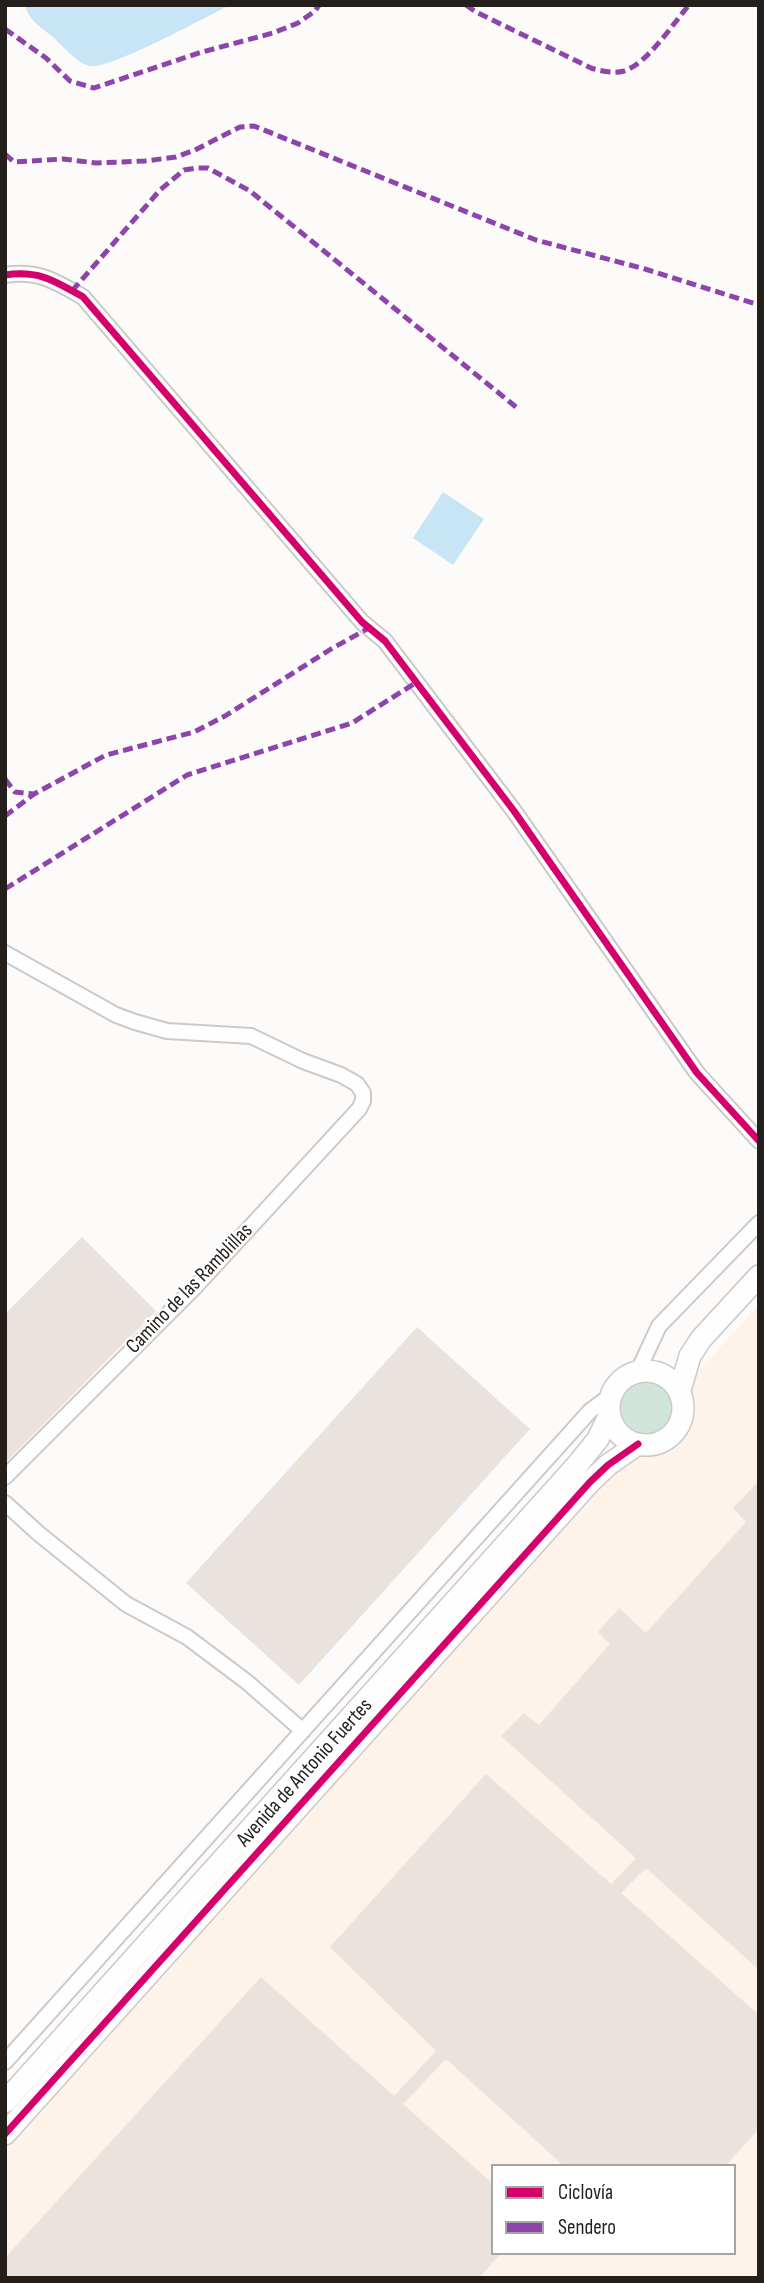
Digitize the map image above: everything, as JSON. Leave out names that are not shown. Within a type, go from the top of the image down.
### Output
[{"type":"main road","points":[[680,1390],[690,1356],[701,1339],[759,1276]]},
{"type":"main road","points":[[644,1371],[662,1373],[672,1380],[680,1390],[683,1402],[680,1425],[662,1442],[650,1445],[638,1444],[620,1435],[610,1406],[616,1385],[626,1376],[644,1371],[701,1339]]},
{"type":"main road","name":"Avenida de Antonio Fuertes","points":[[5,2102],[578,1464],[598,1438],[610,1406]]},
{"type":"main road","name":"Avenida de Antonio Fuertes","points":[[5,2134],[590,1482],[607,1465],[638,1444]]},
{"type":"street","points":[[5,275],[18,273],[50,277],[83,297],[362,622],[385,641],[514,811],[697,1073],[759,1141]]},
{"type":"street","name":"Camino de las Ramblillas","points":[[5,953],[135,1022],[167,1031],[251,1037],[341,1075],[357,1084],[363,1093],[359,1109],[204,1277],[5,1476]]},
{"type":"street","points":[[644,1371],[659,1326],[759,1223]]},
{"type":"street","name":"Avenida de Antonio Fuertes","points":[[5,2063],[590,1411],[610,1406]]},
{"type":"street","points":[[5,1503],[126,1604],[187,1637],[247,1682],[303,1731]]},
{"type":"shaded area","points":[[759,1304],[759,2278],[5,2278],[5,2143]]},
{"type":"green space","points":[[646,1374],[659,1377],[670,1384],[677,1395],[680,1408],[677,1421],[670,1432],[659,1439],[646,1442],[633,1439],[622,1432],[615,1421],[612,1408],[615,1395],[622,1384],[633,1377]]},
{"type":"water","points":[[25,5],[230,5],[137,51],[102,65],[91,66],[76,59],[36,23]]},
{"type":"water","points":[[443,492],[484,519],[453,565],[413,538]]},
{"type":"building","points":[[82,1237],[156,1311],[5,1463],[5,1314]]},
{"type":"building","points":[[417,1327],[530,1429],[299,1685],[186,1583]]},
{"type":"building","points":[[759,1481],[759,1970],[646,1868],[621,1893],[759,2015],[759,2129],[727,2164],[562,2164],[446,2059],[403,2104],[491,2182],[491,2255],[499,2255],[479,2278],[5,2278],[5,2258],[261,1977],[394,2096],[436,2051],[330,1947],[486,1774],[611,1884],[636,1858],[501,1736],[524,1713],[539,1725],[610,1644],[598,1632],[619,1608],[646,1633],[746,1522],[733,1508]]},
{"type":"marked path","points":[[5,29],[46,58],[70,81],[94,88],[202,52],[273,33],[298,23],[319,5]]},
{"type":"marked path","points":[[466,5],[591,68],[616,72],[633,67],[642,60],[689,5]]},
{"type":"marked path","points":[[5,154],[14,162],[63,159],[96,163],[145,161],[176,157],[240,127],[254,126],[536,240],[645,269],[759,305]]},
{"type":"marked path","points":[[72,291],[160,190],[184,170],[208,168],[250,191],[516,407]]},
{"type":"marked path","points":[[5,779],[15,792],[34,794],[106,755],[194,732],[369,628]]},
{"type":"marked path","points":[[5,889],[187,775],[352,723],[417,682]]},
{"type":"marked path","points":[[5,816],[34,794]]},
{"type":"cycle path","points":[[5,275],[37,276],[83,297],[362,622],[385,641],[514,811],[697,1073],[759,1141]]},
{"type":"cycle path","points":[[5,2134],[590,1482],[608,1465],[638,1444]]}]
